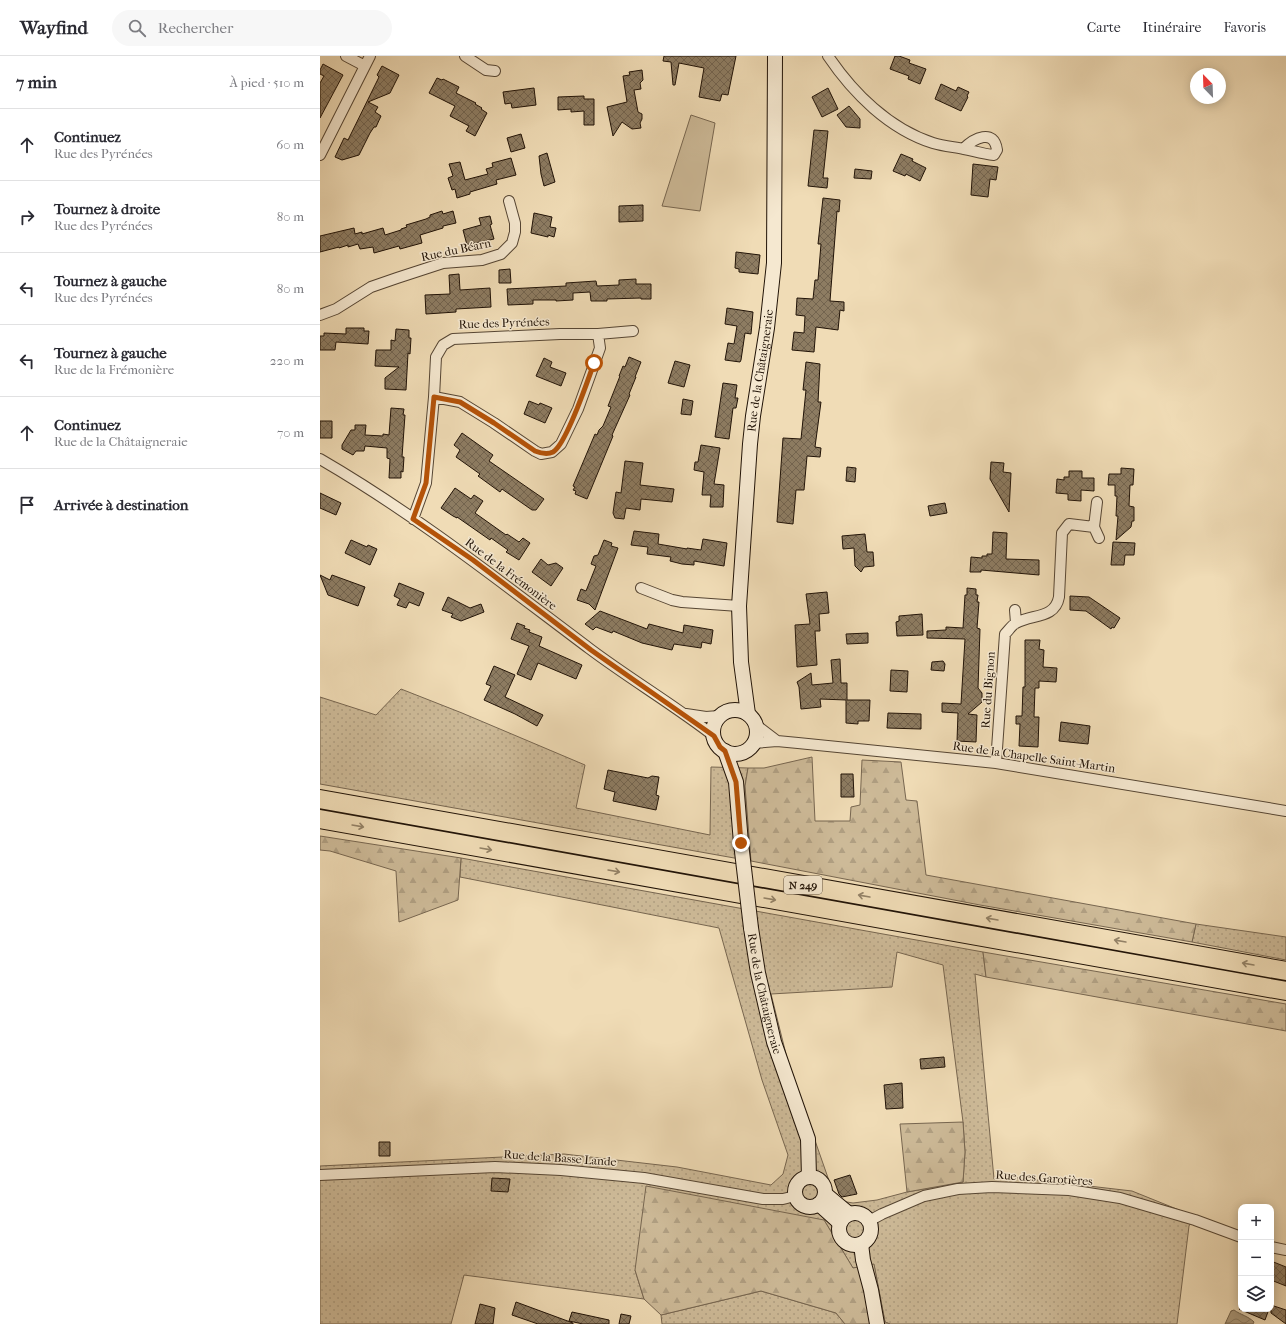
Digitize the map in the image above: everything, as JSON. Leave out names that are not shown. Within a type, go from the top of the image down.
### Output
[{"type":"highway","name":"N 249","points":[[320,799],[1286,971]]},
{"type":"highway","name":"N 249","points":[[320,819],[1286,991]]},
{"type":"street","points":[[346,56],[365,66]]},
{"type":"street","points":[[320,155],[370,56]]},
{"type":"street","name":"Rue de la Châtaigneraie","points":[[736,782],[749,747],[757,731],[752,720],[744,686],[741,662],[739,606],[750,444],[767,328],[774,263],[775,56]]},
{"type":"street","points":[[828,56],[858,95],[889,120],[909,132],[933,142],[963,149]]},
{"type":"street","points":[[466,57],[486,70],[495,71]]},
{"type":"street","name":"Rue du Béarn","points":[[320,314],[336,309],[371,287],[397,278],[444,263],[482,260],[501,254],[512,243],[515,232],[515,223],[508,201]]},
{"type":"street","name":"Rue des Pyrénées","points":[[413,519],[426,483],[436,357],[443,345],[453,338],[598,334],[633,331]]},
{"type":"street","points":[[434,397],[460,402],[541,454],[552,452],[561,444],[578,408],[600,348],[598,334]]},
{"type":"street","name":"Rue de la Frémonière","points":[[320,459],[352,478],[473,560],[591,650],[714,736]]},
{"type":"street","points":[[1097,502],[1094,527],[1099,538]]},
{"type":"street","points":[[1015,610],[1016,623],[1044,614],[1054,609],[1058,603],[1062,533],[1069,524],[1094,527]]},
{"type":"street","points":[[641,588],[672,600],[682,602],[739,606]]},
{"type":"street","name":"Rue du Bignon","points":[[996,762],[1005,634],[1016,623]]},
{"type":"street","points":[[732,710],[744,686]]},
{"type":"street","points":[[714,736],[715,722],[719,716],[732,710],[743,711],[777,741]]},
{"type":"street","name":"Rue de la Frémonière","points":[[684,714],[706,717],[719,716]]},
{"type":"street","name":"Rue de la Châtaigneraie","points":[[714,736],[720,747],[725,751],[736,782],[741,843],[758,973],[774,1042],[808,1139],[809,1177]]},
{"type":"street","name":"Rue de la Chapelle Saint-Martin","points":[[749,747],[777,741],[996,762],[1286,810]]},
{"type":"street","points":[[725,751],[738,753],[749,747]]},
{"type":"street","name":"Rue de la Basse Lande","points":[[320,1175],[495,1167],[561,1170],[644,1178],[763,1199],[783,1199],[795,1196]]},
{"type":"street","points":[[809,1177],[813,1177],[821,1182],[823,1185],[822,1199],[810,1207],[801,1204],[795,1196],[798,1183],[809,1177]]},
{"type":"street","name":"Rue des Garotières","points":[[869,1221],[924,1196],[958,1189],[992,1187],[1069,1190],[1120,1198],[1195,1220],[1238,1236]]},
{"type":"street","points":[[822,1199],[844,1219]]},
{"type":"street","points":[[858,1213],[866,1217],[871,1226],[870,1237],[861,1244],[856,1245],[846,1242],[840,1234],[844,1219],[858,1213]]},
{"type":"street","points":[[861,1244],[877,1324]]},
{"type":"street","points":[[1274,1248],[1286,1250]]},
{"type":"green space","points":[[691,115],[715,123],[700,211],[662,206]]},
{"type":"green space","points":[[401,689],[585,765],[576,808],[710,835],[711,767],[748,768],[745,786],[751,861],[320,784],[320,697],[376,715]]},
{"type":"green space","points":[[812,757],[815,821],[850,821],[851,807],[860,805],[862,760],[901,762],[906,800],[917,801],[926,875],[1196,924],[1192,942],[980,905],[751,861],[745,786],[748,768],[764,768]]},
{"type":"green space","points":[[320,836],[461,858],[458,900],[399,922],[396,871],[330,851],[320,850]]},
{"type":"green space","points":[[461,858],[983,952],[986,977],[975,974],[994,1179],[1011,1177],[1132,1191],[1194,1216],[1189,1226],[1177,1324],[890,1324],[885,1322],[874,1265],[853,1268],[824,1220],[635,1270],[644,1299],[464,1275],[451,1324],[320,1324],[320,1166],[564,1154],[677,1167],[771,1185],[783,1174],[788,1155],[762,1080],[719,928],[460,877]],"holes":[[[897,952],[943,965],[963,1122],[965,1152],[963,1182],[907,1192],[877,1200],[853,1203],[841,1201],[834,1195],[789,1066],[771,994],[892,987]]]},
{"type":"green space","points":[[1196,924],[1286,937],[1286,960],[1192,942]]},
{"type":"green space","points":[[983,952],[1286,1004],[1286,1031],[986,977]]},
{"type":"green space","points":[[963,1122],[965,1152],[963,1182],[907,1192],[900,1124]]},
{"type":"green space","points":[[646,1186],[824,1220],[853,1268],[874,1264],[885,1322],[890,1324],[845,1324],[836,1313],[761,1291],[661,1315],[644,1299],[635,1270]]},
{"type":"green space","points":[[761,1291],[836,1313],[845,1324],[662,1324],[661,1315]]},
{"type":"water","points":[[1234,1310],[1252,1320],[1254,1322],[1253,1324],[1225,1324],[1231,1311]]},
{"type":"building","points":[[664,56],[736,56],[728,95],[722,94],[720,101],[699,97],[704,68],[679,63],[675,85],[673,85],[671,62],[663,61]]},
{"type":"building","points":[[895,56],[910,60],[909,63],[926,69],[920,84],[908,79],[909,76],[890,69]]},
{"type":"building","points":[[323,64],[343,75],[320,118],[320,83],[324,76],[320,74],[320,70]]},
{"type":"building","points":[[382,66],[399,75],[390,93],[368,102],[378,107],[375,112],[381,116],[376,127],[374,127],[370,133],[359,155],[342,160],[335,157],[344,138],[348,140],[379,77],[377,75]]},
{"type":"building","points":[[642,70],[643,80],[640,83],[641,89],[634,90],[638,112],[642,114],[640,123],[641,128],[632,129],[622,122],[613,136],[607,107],[627,102],[623,76],[630,75],[629,72]]},
{"type":"building","points":[[437,78],[443,79],[459,87],[456,93],[476,103],[475,104],[487,113],[475,136],[466,131],[469,126],[450,116],[455,106],[429,93]]},
{"type":"building","points":[[941,84],[956,91],[958,87],[969,92],[961,111],[935,99]]},
{"type":"building","points":[[534,88],[536,105],[512,108],[511,103],[505,104],[503,92]]},
{"type":"building","points":[[828,88],[838,109],[822,117],[812,97]]},
{"type":"building","points":[[584,96],[584,99],[594,99],[594,125],[584,125],[584,111],[571,112],[571,109],[558,110],[558,97]]},
{"type":"building","points":[[849,106],[860,119],[860,128],[846,127],[837,115]]},
{"type":"building","points":[[814,130],[828,131],[823,178],[828,178],[827,188],[808,186]]},
{"type":"building","points":[[521,134],[525,148],[511,152],[507,138]]},
{"type":"building","points":[[547,153],[555,182],[544,186],[539,156]]},
{"type":"building","points":[[901,154],[913,159],[912,161],[926,168],[920,181],[906,174],[905,176],[893,171]]},
{"type":"building","points":[[511,158],[516,175],[496,180],[497,184],[470,192],[470,194],[457,198],[455,189],[452,190],[448,178],[453,176],[449,164],[460,162],[465,180],[488,174],[486,169],[493,167],[492,163]]},
{"type":"building","points":[[973,164],[998,167],[996,180],[990,179],[988,197],[971,195]]},
{"type":"building","points":[[855,169],[872,171],[871,179],[854,178]]},
{"type":"building","points":[[823,198],[840,200],[839,212],[837,211],[830,301],[844,302],[844,311],[840,310],[838,330],[816,327],[814,352],[792,350],[794,332],[804,333],[805,316],[796,315],[797,298],[813,299],[815,280],[818,280],[821,244],[818,244]]},
{"type":"building","points":[[643,205],[643,221],[619,222],[619,206]]},
{"type":"building","points":[[442,211],[443,214],[453,211],[456,223],[443,226],[443,228],[420,235],[422,243],[400,249],[399,246],[374,253],[373,247],[360,249],[358,244],[320,252],[320,236],[354,228],[355,234],[362,232],[362,234],[383,228],[385,235],[401,230],[407,227],[406,225],[426,219],[430,217],[430,215]]},
{"type":"building","points":[[534,213],[552,217],[550,227],[556,228],[554,237],[531,233]]},
{"type":"building","points":[[490,216],[492,224],[490,225],[494,239],[467,245],[463,230],[481,225],[479,218]]},
{"type":"building","points":[[736,252],[760,255],[758,274],[739,272],[739,269],[735,268]]},
{"type":"building","points":[[510,269],[511,283],[499,283],[499,270]]},
{"type":"building","points":[[459,274],[460,290],[490,288],[491,307],[456,309],[456,312],[426,314],[425,295],[450,294],[449,275]]},
{"type":"building","points":[[636,279],[636,284],[651,284],[651,299],[607,299],[607,301],[591,301],[590,292],[573,293],[573,300],[533,300],[533,304],[508,305],[507,289],[566,286],[566,283],[596,281],[597,286],[619,285],[619,280]]},
{"type":"building","points":[[727,308],[753,312],[751,334],[745,333],[740,362],[725,360],[728,343],[734,344],[737,326],[725,324]]},
{"type":"building","points":[[346,328],[364,328],[364,331],[369,331],[368,344],[336,342],[335,350],[320,350],[320,336],[324,336],[324,333],[346,334]]},
{"type":"building","points":[[396,329],[409,330],[409,338],[411,338],[410,354],[408,353],[406,390],[385,389],[385,378],[399,367],[375,366],[376,350],[391,350],[391,340],[395,341]]},
{"type":"building","points":[[629,357],[641,362],[629,394],[630,395],[612,435],[613,436],[587,499],[575,494],[576,491],[573,490],[575,487],[573,486],[595,434],[597,435],[603,426],[611,407],[608,406],[619,376]]},
{"type":"building","points":[[544,358],[552,362],[550,367],[566,373],[561,386],[536,376]]},
{"type":"building","points":[[675,361],[690,365],[684,387],[668,383]]},
{"type":"building","points":[[806,362],[820,364],[818,402],[821,402],[815,447],[821,448],[820,457],[807,456],[804,490],[796,490],[793,524],[777,522],[783,438],[801,439],[806,390],[803,390]]},
{"type":"building","points":[[723,383],[737,385],[735,398],[738,398],[736,408],[733,408],[729,439],[715,437]]},
{"type":"building","points":[[683,399],[693,401],[691,415],[681,414]]},
{"type":"building","points":[[529,401],[539,405],[540,403],[552,408],[545,423],[524,414]]},
{"type":"building","points":[[391,408],[404,409],[403,415],[405,415],[402,457],[404,457],[401,478],[389,478],[390,459],[387,458],[387,448],[365,446],[364,451],[356,451],[353,455],[342,449],[342,445],[351,430],[355,430],[355,425],[366,425],[365,435],[389,435]]},
{"type":"building","points":[[320,421],[332,421],[332,438],[320,438]]},
{"type":"building","points":[[462,433],[493,455],[489,461],[544,499],[536,510],[532,510],[502,489],[500,492],[478,476],[480,474],[456,457],[460,450],[454,445]]},
{"type":"building","points":[[701,445],[720,448],[714,484],[724,485],[723,507],[710,507],[711,495],[702,495],[704,472],[694,470],[695,462],[698,462]]},
{"type":"building","points":[[625,461],[643,463],[640,485],[674,489],[672,502],[641,499],[640,510],[626,508],[624,519],[615,518],[613,513],[616,492],[621,493]]},
{"type":"building","points":[[991,462],[1004,463],[1003,472],[1011,473],[1009,512],[990,479]]},
{"type":"building","points":[[847,467],[856,468],[855,482],[846,481]]},
{"type":"building","points":[[1121,468],[1134,469],[1133,485],[1130,485],[1129,506],[1134,507],[1134,521],[1132,521],[1131,527],[1116,540],[1118,516],[1116,516],[1117,496],[1115,496],[1115,485],[1108,485],[1109,474],[1121,474]]},
{"type":"building","points":[[1069,471],[1082,471],[1082,478],[1094,478],[1094,491],[1081,490],[1081,501],[1068,500],[1068,494],[1056,493],[1057,479],[1064,480],[1064,477],[1069,477]]},
{"type":"building","points":[[455,488],[471,499],[474,495],[483,501],[475,513],[506,535],[507,534],[519,542],[523,538],[530,543],[519,560],[506,552],[508,550],[491,538],[490,540],[457,517],[441,508]]},
{"type":"building","points":[[320,493],[341,503],[336,515],[320,508]]},
{"type":"building","points":[[945,503],[947,513],[930,516],[928,506]]},
{"type":"building","points":[[634,531],[659,534],[658,544],[687,549],[701,550],[703,539],[727,543],[724,566],[694,561],[694,565],[682,564],[670,561],[671,557],[647,554],[648,547],[631,545]]},
{"type":"building","points":[[993,532],[1007,533],[1006,559],[1039,560],[1039,575],[981,570],[981,572],[970,572],[971,557],[982,558],[982,556],[987,556],[987,554],[992,554]]},
{"type":"building","points":[[865,534],[867,552],[873,552],[874,566],[864,567],[861,572],[855,566],[854,548],[843,549],[842,536]]},
{"type":"building","points":[[351,540],[367,547],[368,545],[377,549],[370,565],[345,553]]},
{"type":"building","points":[[604,540],[612,543],[611,546],[618,548],[595,610],[589,604],[577,600],[581,589],[586,591],[596,566],[591,564],[594,556],[598,555]]},
{"type":"building","points":[[1113,542],[1135,543],[1134,555],[1125,555],[1124,565],[1111,565]]},
{"type":"building","points":[[541,559],[548,565],[556,563],[563,568],[551,586],[532,572]]},
{"type":"building","points":[[320,575],[330,580],[332,575],[365,587],[358,606],[328,595]]},
{"type":"building","points":[[399,583],[424,593],[419,606],[409,602],[406,608],[397,605],[400,599],[394,596]]},
{"type":"building","points":[[967,588],[976,589],[976,595],[978,595],[977,602],[979,602],[977,628],[980,629],[978,688],[982,693],[982,702],[968,714],[977,715],[976,742],[957,741],[958,713],[942,712],[942,703],[961,704],[965,639],[927,638],[927,631],[946,630],[946,627],[963,628],[965,595],[967,595]]},
{"type":"building","points":[[827,592],[829,613],[819,614],[820,631],[815,631],[817,665],[797,667],[795,625],[810,624],[806,594]]},
{"type":"building","points":[[1070,596],[1089,597],[1120,618],[1114,628],[1112,627],[1111,629],[1086,611],[1070,610]]},
{"type":"building","points":[[448,597],[470,608],[481,604],[484,612],[461,621],[451,617],[453,614],[442,610]]},
{"type":"building","points":[[600,611],[647,629],[649,624],[683,633],[684,625],[713,630],[711,644],[702,642],[701,648],[674,644],[672,650],[642,643],[613,631],[612,633],[596,627],[593,630],[585,624]]},
{"type":"building","points":[[922,614],[923,635],[897,636],[896,622],[899,621],[899,616]]},
{"type":"building","points":[[517,623],[525,626],[524,628],[530,630],[529,632],[542,637],[539,646],[582,665],[576,679],[538,663],[531,680],[517,674],[529,646],[511,639]]},
{"type":"building","points":[[868,633],[868,643],[847,644],[846,634]]},
{"type":"building","points":[[1025,640],[1040,640],[1039,649],[1044,650],[1043,667],[1057,668],[1056,682],[1039,681],[1039,688],[1035,688],[1034,717],[1039,717],[1038,747],[1019,746],[1020,724],[1016,724],[1016,716],[1022,716],[1023,687],[1025,687]]},
{"type":"building","points":[[840,659],[841,683],[847,683],[847,700],[870,700],[869,721],[858,721],[858,724],[846,723],[846,700],[820,699],[821,707],[801,709],[799,687],[797,682],[811,673],[812,685],[833,683],[831,660]]},
{"type":"building","points":[[943,661],[945,664],[944,671],[931,670],[932,662]]},
{"type":"building","points":[[494,666],[515,675],[505,697],[543,715],[537,726],[484,700],[491,686],[486,684]]},
{"type":"building","points":[[891,670],[908,671],[907,692],[890,691]]},
{"type":"building","points":[[888,713],[921,714],[921,729],[887,728]]},
{"type":"building","points":[[1061,722],[1090,726],[1088,744],[1059,741]]},
{"type":"building","points":[[608,770],[648,778],[652,776],[659,777],[656,795],[659,796],[656,810],[613,801],[615,792],[604,789]]},
{"type":"building","points":[[841,774],[853,774],[854,797],[841,797]]},
{"type":"building","points":[[944,1057],[945,1067],[921,1069],[920,1059]]},
{"type":"building","points":[[902,1083],[903,1108],[886,1109],[884,1085]]},
{"type":"building","points":[[379,1142],[390,1142],[390,1156],[379,1156]]},
{"type":"building","points":[[850,1175],[857,1194],[842,1197],[839,1194],[834,1180]]},
{"type":"building","points":[[492,1178],[510,1179],[508,1192],[491,1191]]},
{"type":"building","points":[[1274,1262],[1286,1267],[1286,1286],[1274,1281]]},
{"type":"building","points":[[516,1302],[573,1324],[538,1324],[512,1315]]},
{"type":"building","points":[[480,1304],[495,1308],[493,1324],[475,1324]]},
{"type":"building","points":[[1274,1306],[1286,1310],[1286,1324],[1271,1313],[1274,1312]]},
{"type":"building","points":[[572,1312],[609,1320],[609,1324],[583,1324],[569,1321]]},
{"type":"building","points":[[1246,1312],[1268,1312],[1265,1320]]},
{"type":"building","points":[[621,1314],[631,1316],[629,1324],[619,1324]]},
{"type":"route","points":[[594,363],[578,408],[561,444],[552,452],[541,454],[460,402],[434,397],[426,483],[413,519],[473,560],[591,650],[714,736],[716,742],[725,751],[736,782],[741,843]]}]
